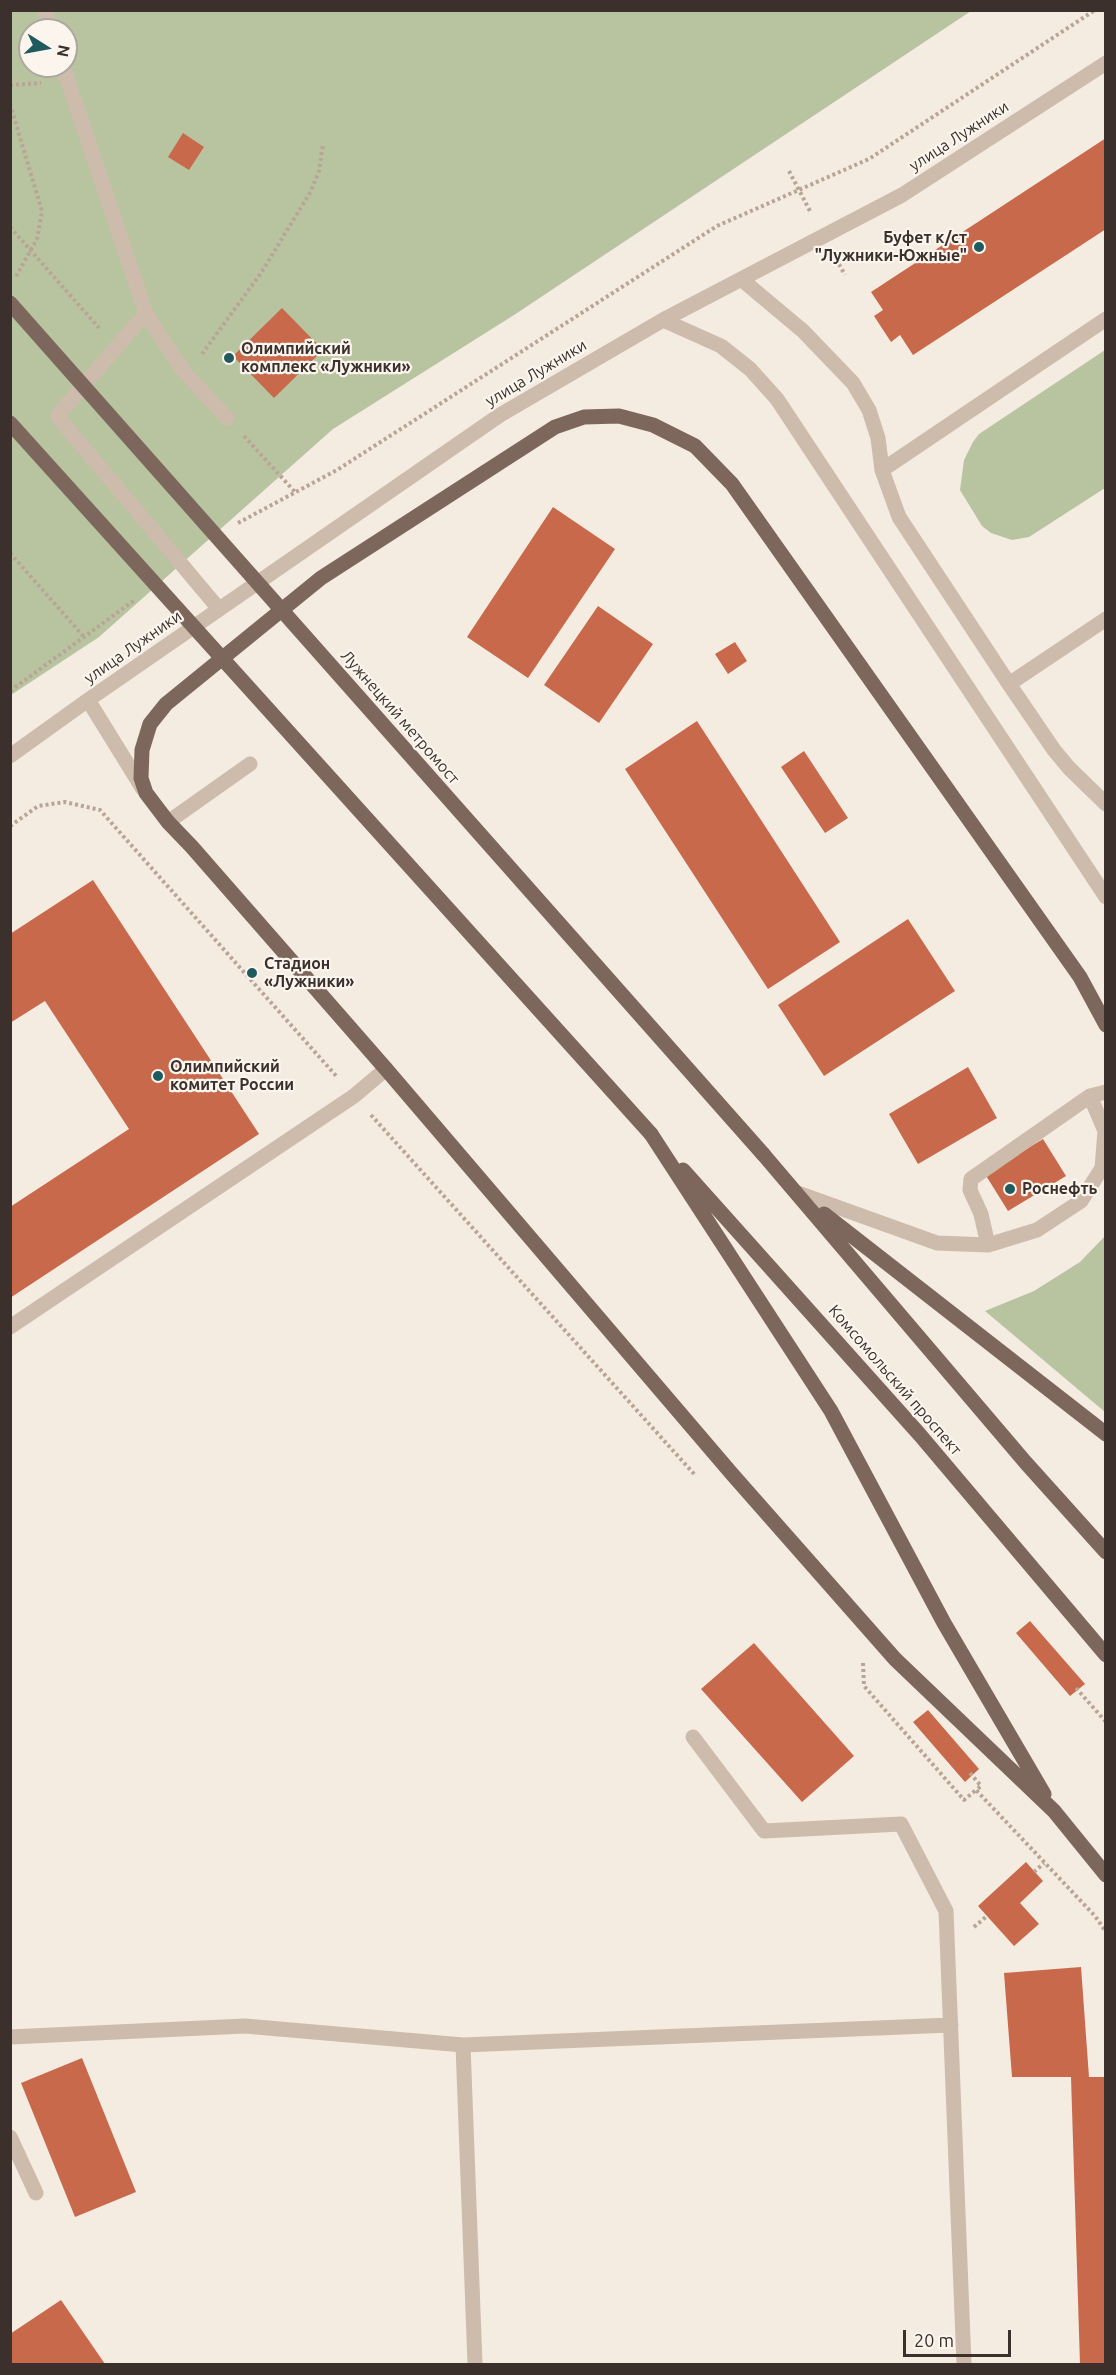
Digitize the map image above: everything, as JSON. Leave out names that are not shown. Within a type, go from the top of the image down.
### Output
[{"type":"main road","name":"Лужнецкий метромост","points":[[10,303],[798,1193]]},
{"type":"main road","points":[[1106,1025],[1080,977],[732,484],[695,446],[653,425],[619,416],[584,417],[555,428],[321,578],[166,704],[150,724],[142,750],[141,778],[146,793],[168,822],[200,855],[724,1465],[896,1659],[1054,1811],[1106,1875]]},
{"type":"main road","points":[[10,423],[651,1134],[831,1410],[944,1623],[1054,1811]]},
{"type":"main road","name":"Комсомольский проспект","points":[[651,1134],[920,1435],[1106,1654]]},
{"type":"main road","points":[[798,1193],[1106,1434]]},
{"type":"main road","points":[[798,1193],[1026,1463],[1106,1552]]},
{"type":"street","name":"улица Лужники","points":[[10,756],[500,415],[663,320],[902,195],[1106,63]]},
{"type":"street","points":[[67,78],[146,313],[186,374],[227,418]]},
{"type":"street","points":[[741,279],[811,339],[853,383],[869,410],[875,429],[882,470],[899,517],[1054,750],[1069,768],[1104,800]]},
{"type":"street","points":[[146,313],[57,416],[219,609]]},
{"type":"street","points":[[882,470],[1106,319]]},
{"type":"street","points":[[663,320],[721,346],[750,369],[777,399],[1106,897]]},
{"type":"street","points":[[1009,684],[1106,619]]},
{"type":"street","points":[[88,700],[146,793]]},
{"type":"street","points":[[168,822],[250,764]]},
{"type":"street","points":[[10,1327],[354,1096],[386,1069]]},
{"type":"street","points":[[987,1245],[981,1214],[970,1190],[971,1179],[1090,1096],[1106,1092]]},
{"type":"street","points":[[798,1193],[937,1243],[987,1245],[1037,1230],[1081,1201],[1102,1168],[1105,1131],[1090,1096]]},
{"type":"street","points":[[693,1737],[764,1831],[902,1824],[946,1911],[964,2364]]},
{"type":"street","points":[[10,2037],[245,2026],[463,2045],[951,2025]]},
{"type":"street","points":[[463,2045],[475,2364]]},
{"type":"street","points":[[10,2137],[36,2193]]},
{"type":"path","points":[[232,527],[337,470],[717,226],[869,159],[1095,10]]},
{"type":"path","points":[[10,104],[42,211],[41,224],[31,250],[10,285]]},
{"type":"path","points":[[186,374],[236,311],[286,234],[316,181],[323,144]]},
{"type":"path","points":[[10,227],[116,347]]},
{"type":"path","points":[[227,418],[295,492]]},
{"type":"path","points":[[10,553],[84,637]]},
{"type":"path","points":[[10,691],[138,597]]},
{"type":"path","points":[[10,826],[38,806],[65,802],[100,810],[703,1484]]},
{"type":"path","points":[[863,1660],[864,1686],[964,1800],[981,1786],[970,1773]]},
{"type":"path","points":[[1076,1688],[1106,1722]]},
{"type":"path","points":[[976,1790],[1095,1916],[1106,1932]]},
{"type":"path","points":[[1035,1872],[1044,1863]]},
{"type":"green space","name":"Олимпийский комплекс «Лужники»","points":[[11,11],[971,11],[514,315],[333,429],[99,637],[11,695]]},
{"type":"green space","points":[[1105,350],[1105,488],[1029,537],[1012,540],[991,533],[982,526],[960,490],[964,460],[973,442],[979,434]]},
{"type":"green space","points":[[1105,1236],[1105,1412],[985,1311],[1034,1291],[1080,1262]]},
{"type":"building","points":[[183,133],[204,147],[189,170],[168,157]]},
{"type":"building","points":[[1106,138],[1106,229],[913,355],[900,335],[891,342],[874,316],[883,310],[871,292]]},
{"type":"building","points":[[282,308],[323,350],[274,398],[233,356]]},
{"type":"building","points":[[553,507],[615,549],[528,678],[467,637]]},
{"type":"building","points":[[598,606],[653,644],[599,723],[544,685]]},
{"type":"building","points":[[735,642],[747,661],[728,674],[715,654]]},
{"type":"building","points":[[697,721],[840,942],[768,989],[625,769]]},
{"type":"building","points":[[804,751],[848,818],[825,833],[781,767]]},
{"type":"building","name":"Олимпийский комитет России","points":[[93,880],[259,1134],[10,1298],[10,1207],[129,1129],[45,1001],[10,1023],[10,934]]},
{"type":"building","points":[[908,919],[955,991],[824,1076],[778,1005]]},
{"type":"building","points":[[968,1067],[997,1118],[918,1164],[889,1114]]},
{"type":"building","points":[[1043,1139],[1066,1176],[1008,1211],[985,1174]]},
{"type":"building","points":[[1030,1621],[1085,1684],[1070,1696],[1016,1633]]},
{"type":"building","points":[[754,1643],[854,1756],[802,1802],[701,1689]]},
{"type":"building","points":[[928,1710],[979,1769],[965,1782],[913,1722]]},
{"type":"building","points":[[1026,1862],[1043,1881],[1020,1903],[1039,1924],[1014,1946],[978,1906]]},
{"type":"building","points":[[1081,1967],[1089,2077],[1106,2077],[1106,2364],[1080,2364],[1071,2077],[1012,2077],[1004,1973]]},
{"type":"building","points":[[82,2058],[136,2192],[75,2217],[21,2083]]},
{"type":"building","points":[[61,2300],[105,2364],[10,2364],[10,2334]]},
{"type":"place","name":"Буфет к/ст \"Лужники-Южные\"","points":[[979,247]]},
{"type":"place","name":"Олимпийский комплекс «Лужники»","points":[[229,358]]},
{"type":"place","name":"Стадион «Лужники»","points":[[252,973]]},
{"type":"place","name":"Олимпийский комитет России","points":[[158,1076]]},
{"type":"place","name":"Роснефть","points":[[1010,1189]]}]
